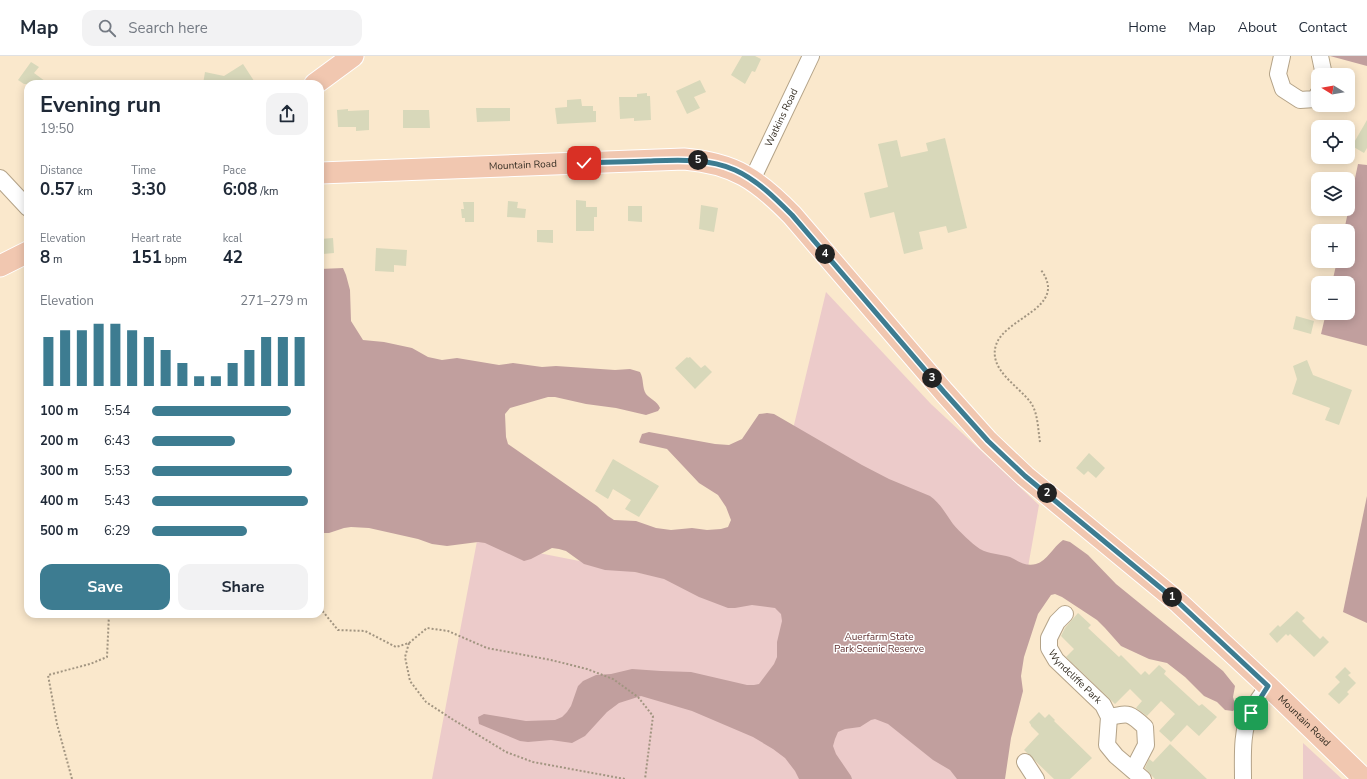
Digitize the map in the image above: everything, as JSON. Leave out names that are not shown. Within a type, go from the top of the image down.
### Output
[{"type":"main road","points":[[320,80],[353,56]]},
{"type":"main road","name":"Mountain Road","points":[[324,173],[684,159],[716,163],[735,170],[752,180],[776,199],[792,215],[988,441],[1025,476],[1179,603],[1268,686],[1364,779]]},
{"type":"main road","points":[[0,266],[24,254]]},
{"type":"street","name":"Watkins Road","points":[[752,180],[811,56]]},
{"type":"street","points":[[1282,56],[1278,74],[1283,89],[1300,100],[1311,99]]},
{"type":"street","points":[[1320,56],[1323,68]]},
{"type":"street","points":[[0,178],[24,204]]},
{"type":"street","name":"Wyndcliffe Park","points":[[1065,614],[1057,622],[1050,638],[1049,648],[1056,660],[1102,705],[1108,717]]},
{"type":"street","points":[[1243,779],[1244,740],[1247,724],[1251,713],[1268,686]]},
{"type":"street","points":[[1125,714],[1136,718],[1145,727],[1146,745],[1138,774],[1116,756],[1107,745],[1108,717],[1125,714]]},
{"type":"street","points":[[1025,762],[1036,779]]},
{"type":"path","points":[[1040,442],[1036,417],[1031,404],[1004,376],[998,365],[996,344],[1013,325],[1039,307],[1046,295],[1049,285],[1041,270]]},
{"type":"path","points":[[324,613],[338,630],[365,632],[396,647],[409,643],[427,628],[448,631],[487,648],[551,660],[587,669],[613,679],[638,697],[653,716],[645,779]]},
{"type":"path","points":[[72,779],[57,724],[48,675],[90,664],[107,657],[110,618]]},
{"type":"path","points":[[409,643],[405,657],[410,681],[426,702],[452,719],[506,752],[534,762],[625,779]]},
{"type":"green space","points":[[1330,56],[1367,56],[1367,66]]},
{"type":"green space","points":[[1358,164],[1367,165],[1367,346],[1321,334],[1324,320],[1355,320],[1355,276],[1334,276],[1335,268],[1355,268],[1355,224],[1345,224],[1347,216],[1355,216],[1355,178]]},
{"type":"green space","points":[[343,268],[350,290],[351,321],[363,340],[384,342],[412,348],[428,357],[442,360],[457,358],[499,365],[513,363],[542,367],[556,366],[615,370],[630,369],[640,372],[645,392],[659,406],[660,408],[658,411],[646,415],[616,408],[548,397],[510,408],[505,414],[506,437],[508,444],[597,506],[614,520],[636,521],[656,528],[671,530],[692,528],[707,530],[728,527],[731,520],[726,507],[718,495],[699,483],[667,449],[640,443],[642,434],[649,432],[715,444],[729,445],[742,439],[759,414],[774,414],[862,465],[889,479],[930,496],[940,505],[953,524],[973,544],[983,551],[1010,557],[1019,562],[1032,565],[1047,557],[1063,540],[1070,542],[1088,555],[1116,584],[1223,671],[1235,686],[1233,697],[1236,708],[1233,711],[1225,710],[1217,702],[1204,696],[1185,677],[1167,663],[1149,659],[1121,646],[1097,620],[1055,594],[1051,595],[1038,614],[1024,657],[1021,676],[1023,691],[1011,738],[1005,779],[957,779],[950,770],[933,760],[888,724],[875,719],[860,727],[845,729],[838,732],[835,739],[833,746],[836,754],[852,779],[799,779],[785,758],[753,737],[692,711],[641,696],[619,703],[607,712],[585,736],[572,743],[551,740],[528,742],[520,741],[479,724],[478,717],[484,714],[526,721],[555,720],[562,717],[567,712],[571,706],[578,686],[583,681],[596,675],[611,674],[632,669],[691,672],[747,685],[759,684],[774,664],[777,657],[777,642],[782,621],[781,614],[775,608],[752,605],[728,608],[699,597],[664,579],[635,572],[605,570],[584,564],[566,551],[559,549],[552,548],[524,561],[485,543],[478,542],[447,546],[432,544],[418,539],[369,528],[351,527],[324,533],[324,269]]},
{"type":"green space","name":"Auerfarm State Park Scenic Reserve","points":[[826,292],[931,404],[1039,505],[1007,686],[1003,779],[432,779],[477,541],[753,595]]},
{"type":"green space","points":[[1367,496],[1367,623],[1343,612]]},
{"type":"green space","points":[[1303,743],[1342,779],[1303,779]]},
{"type":"building","points":[[742,56],[755,56],[761,59],[755,72],[752,71],[745,84],[731,75]]},
{"type":"building","points":[[31,62],[39,67],[34,73],[44,80],[24,80],[24,84],[18,80]]},
{"type":"building","points":[[243,64],[253,80],[204,80],[205,72],[224,76]]},
{"type":"building","points":[[700,80],[706,92],[694,97],[700,108],[687,114],[676,91]]},
{"type":"building","points":[[647,93],[647,96],[650,96],[651,120],[634,121],[634,118],[620,119],[619,97],[637,97],[637,94]]},
{"type":"building","points":[[581,99],[582,106],[593,106],[593,111],[596,111],[596,122],[557,124],[555,108],[567,107],[567,100]]},
{"type":"building","points":[[476,108],[510,108],[510,121],[477,122]]},
{"type":"building","points":[[348,109],[348,111],[369,110],[369,130],[356,131],[356,127],[338,127],[337,110]]},
{"type":"building","points":[[403,110],[429,110],[430,128],[403,128]]},
{"type":"building","points":[[1367,120],[1367,148],[1364,153],[1355,148],[1355,141]]},
{"type":"building","points":[[945,138],[967,228],[948,233],[946,226],[919,232],[923,249],[904,254],[894,212],[870,218],[864,193],[888,187],[878,144],[897,140],[901,157],[928,151],[926,143]]},
{"type":"building","points":[[576,200],[586,201],[586,207],[597,207],[597,217],[594,217],[594,231],[576,231]]},
{"type":"building","points":[[508,201],[518,202],[517,208],[526,209],[525,218],[507,217]]},
{"type":"building","points":[[463,202],[474,202],[474,222],[465,222],[465,218],[462,218],[461,209],[464,209]]},
{"type":"building","points":[[701,205],[718,208],[714,232],[699,229]]},
{"type":"building","points":[[628,206],[642,206],[642,222],[628,221]]},
{"type":"building","points":[[537,230],[553,230],[553,243],[537,242]]},
{"type":"building","points":[[333,238],[334,253],[324,254],[324,239]]},
{"type":"building","points":[[376,248],[407,250],[406,266],[394,265],[394,272],[375,271]]},
{"type":"building","points":[[1296,316],[1314,321],[1311,334],[1293,329]]},
{"type":"building","points":[[687,357],[690,357],[701,368],[705,365],[712,372],[695,389],[675,368]]},
{"type":"building","points":[[1307,360],[1313,375],[1352,390],[1339,425],[1325,420],[1330,408],[1292,394],[1297,379],[1293,366]]},
{"type":"building","points":[[1089,453],[1105,468],[1096,478],[1088,471],[1084,475],[1076,468]]},
{"type":"building","points":[[613,459],[659,486],[639,517],[625,509],[631,500],[613,489],[608,499],[595,491]]},
{"type":"building","points":[[1297,611],[1305,618],[1302,621],[1320,639],[1323,636],[1329,642],[1314,657],[1290,634],[1288,636],[1286,634],[1277,643],[1269,634],[1278,625],[1280,627]]},
{"type":"building","points":[[1078,613],[1091,625],[1088,628],[1119,657],[1121,655],[1141,675],[1145,671],[1149,675],[1159,665],[1166,671],[1164,674],[1199,706],[1202,704],[1217,717],[1199,736],[1187,725],[1171,742],[1159,731],[1175,714],[1161,701],[1147,716],[1136,708],[1142,701],[1130,689],[1115,704],[1066,657],[1074,649],[1061,636],[1065,628]]},
{"type":"building","points":[[1345,667],[1351,673],[1348,675],[1356,683],[1347,692],[1349,694],[1339,704],[1328,694],[1340,682],[1335,677]]},
{"type":"building","points":[[1039,712],[1045,718],[1049,714],[1055,720],[1054,721],[1092,758],[1070,779],[1054,779],[1024,750],[1039,734],[1029,722]]},
{"type":"building","points":[[1170,744],[1207,779],[1155,779],[1145,768],[1149,759],[1153,762]]},
{"type":"route","points":[[584,163],[684,159],[716,163],[735,170],[752,180],[776,199],[792,215],[988,441],[1025,476],[1179,603],[1268,686],[1251,713]]}]
